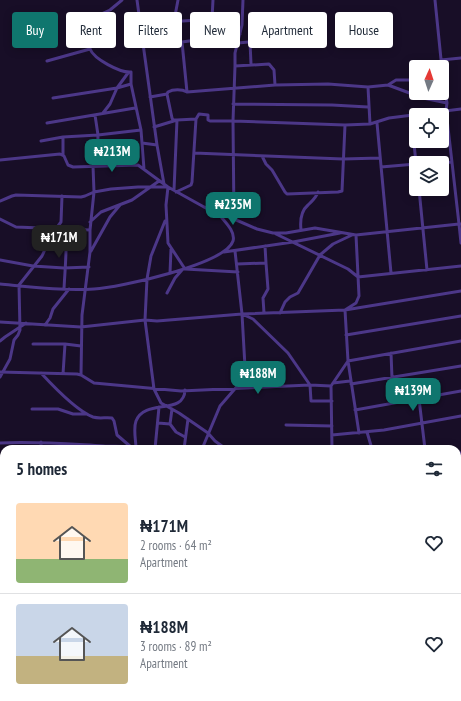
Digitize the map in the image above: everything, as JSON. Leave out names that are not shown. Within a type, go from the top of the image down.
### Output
[{"type":"street","points":[[122,0],[110,10],[99,16],[98,21],[90,31],[90,49],[95,56],[113,67],[131,72],[131,84],[135,108],[141,130],[144,169]]},
{"type":"street","points":[[137,0],[139,12]]},
{"type":"street","points":[[176,12],[178,0]]},
{"type":"street","points":[[212,12],[213,0]]},
{"type":"street","points":[[240,34],[242,25],[243,0]]},
{"type":"street","points":[[435,0],[441,60],[461,58]]},
{"type":"street","points":[[187,92],[182,42],[190,41]]},
{"type":"street","points":[[142,48],[164,184]]},
{"type":"street","points":[[234,218],[233,104],[234,66],[237,48]]},
{"type":"street","points":[[250,48],[251,64]]},
{"type":"street","points":[[47,61],[90,49]]},
{"type":"street","points":[[234,66],[269,64],[275,77],[275,85]]},
{"type":"street","points":[[103,113],[112,101],[117,88],[128,72]]},
{"type":"street","points":[[388,85],[396,80],[409,80]]},
{"type":"street","points":[[53,98],[117,88],[131,84]]},
{"type":"street","points":[[150,97],[167,94],[171,90],[184,90],[187,92],[234,90],[275,85],[328,84],[368,87],[388,85],[423,98],[447,103]]},
{"type":"street","points":[[368,87],[370,124]]},
{"type":"street","points":[[167,94],[172,118],[177,120]]},
{"type":"street","points":[[446,100],[446,108]]},
{"type":"street","points":[[233,104],[368,107]]},
{"type":"street","points":[[47,123],[135,108]]},
{"type":"street","points":[[449,110],[461,109]]},
{"type":"street","points":[[154,127],[177,120],[196,118],[199,114],[208,115],[210,121],[345,125],[377,123],[389,118],[409,115]]},
{"type":"street","points":[[94,115],[98,135],[97,166]]},
{"type":"street","points":[[175,191],[191,185],[192,182],[196,118]]},
{"type":"street","points":[[175,191],[177,120]]},
{"type":"street","points":[[377,123],[391,274]]},
{"type":"street","points":[[262,156],[287,194],[342,191],[345,125]]},
{"type":"street","points":[[41,141],[63,137],[141,130]]},
{"type":"street","points":[[449,136],[461,243]]},
{"type":"street","points":[[63,137],[63,154],[68,165],[70,166],[138,165],[168,187],[218,213],[234,218],[257,229],[274,233],[348,269],[358,277],[461,266]]},
{"type":"street","points":[[142,143],[157,145]]},
{"type":"street","points":[[194,153],[343,159],[380,158]]},
{"type":"street","points":[[0,160],[63,154]]},
{"type":"street","points":[[381,167],[409,165]]},
{"type":"street","points":[[81,375],[82,315],[89,267],[90,222],[94,192],[93,166]]},
{"type":"street","points":[[90,222],[97,214],[132,200],[159,181]]},
{"type":"street","points":[[0,201],[12,196],[85,196],[94,192],[124,188],[168,187]]},
{"type":"street","points":[[168,187],[166,205],[166,236],[171,249],[183,269]]},
{"type":"street","points":[[301,230],[300,223],[302,212],[315,199],[318,192]]},
{"type":"street","points":[[0,378],[10,359],[14,340],[18,335],[20,328],[19,285],[42,256],[52,234],[61,222],[62,196]]},
{"type":"street","points":[[420,196],[427,270]]},
{"type":"street","points":[[90,252],[110,217],[120,205]]},
{"type":"street","points":[[218,213],[233,234],[233,242],[224,252]]},
{"type":"street","points":[[0,219],[16,228],[90,230]]},
{"type":"street","points":[[166,219],[151,256],[147,279],[145,320],[154,389],[158,400],[208,433],[220,445]]},
{"type":"street","points":[[280,313],[285,302],[290,297],[298,293],[320,255],[333,244],[354,235],[460,224]]},
{"type":"street","points":[[274,233],[286,233],[315,228],[354,235]]},
{"type":"street","points":[[64,289],[66,230]]},
{"type":"street","points":[[0,284],[64,289],[97,289],[170,273],[224,252],[293,242],[343,232]]},
{"type":"street","points":[[345,310],[356,304],[358,300],[358,277],[354,235]]},
{"type":"street","points":[[264,313],[263,298],[268,289],[265,246]]},
{"type":"street","points":[[170,273],[171,249]]},
{"type":"street","points":[[204,445],[220,406],[243,377],[245,367],[242,314],[235,251]]},
{"type":"street","points":[[0,260],[33,266],[64,268],[89,267]]},
{"type":"street","points":[[237,264],[266,263]]},
{"type":"street","points":[[183,269],[238,272]]},
{"type":"street","points":[[167,293],[175,278],[183,269]]},
{"type":"street","points":[[46,325],[53,309],[69,289]]},
{"type":"street","points":[[0,322],[82,327],[145,320],[163,321],[242,314],[345,310],[461,291]]},
{"type":"street","points":[[345,310],[348,362],[359,433]]},
{"type":"street","points":[[242,314],[253,319],[288,353],[310,385],[311,401],[332,401]]},
{"type":"street","points":[[346,335],[461,316]]},
{"type":"street","points":[[0,341],[27,323]]},
{"type":"street","points":[[332,445],[332,384],[348,362],[391,353],[461,342]]},
{"type":"street","points":[[33,344],[64,344],[81,346]]},
{"type":"street","points":[[63,374],[64,344]]},
{"type":"street","points":[[391,353],[392,378]]},
{"type":"street","points":[[2,372],[81,375],[94,383],[154,389],[185,390],[332,384],[392,378],[461,366]]},
{"type":"street","points":[[41,373],[86,414],[96,418],[112,418],[117,435],[129,445]]},
{"type":"street","points":[[136,445],[136,420],[141,413],[146,410],[177,404],[182,400],[185,390]]},
{"type":"street","points":[[355,410],[461,392]]},
{"type":"street","points":[[419,399],[424,445]]},
{"type":"street","points":[[155,445],[159,407]]},
{"type":"street","points":[[32,409],[58,409],[73,414],[86,414]]},
{"type":"street","points":[[172,409],[170,424],[176,432],[185,437]]},
{"type":"street","points":[[332,435],[384,430],[461,416]]},
{"type":"street","points":[[184,445],[188,419]]},
{"type":"street","points":[[158,423],[170,424]]},
{"type":"street","points":[[286,425],[332,426]]},
{"type":"street","points":[[367,432],[371,445]]},
{"type":"street","points":[[0,443],[41,442],[80,445]]}]
